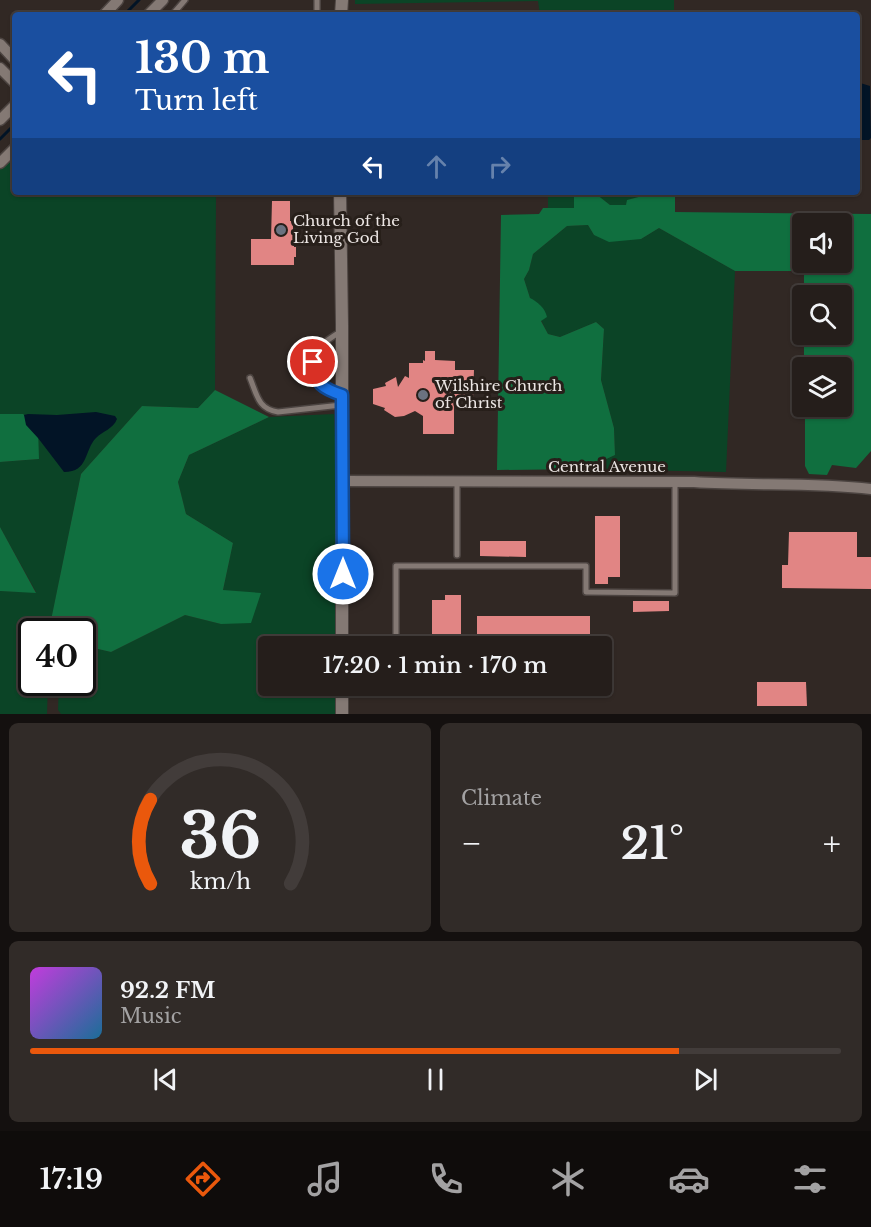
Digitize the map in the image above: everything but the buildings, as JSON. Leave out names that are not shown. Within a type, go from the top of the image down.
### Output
[{"type":"street","points":[[107,12],[118,0]]},
{"type":"street","points":[[151,12],[163,0]]},
{"type":"street","points":[[0,45],[12,57]]},
{"type":"street","points":[[0,68],[12,80]]},
{"type":"street","points":[[0,120],[12,108]]},
{"type":"street","points":[[0,163],[12,151]]},
{"type":"street","points":[[340,195],[342,636]]},
{"type":"street","name":"Central Avenue","points":[[343,481],[675,482],[871,489]]},
{"type":"street","points":[[342,696],[342,714]]},
{"type":"lane","points":[[174,12],[185,0]]},
{"type":"lane","points":[[342,331],[319,347],[314,355],[313,372],[327,390],[342,400]]},
{"type":"lane","points":[[250,378],[263,406],[270,410],[278,411],[342,400]]},
{"type":"lane","points":[[457,481],[457,555]]},
{"type":"lane","points":[[396,636],[396,566],[586,566],[586,592],[675,593],[675,482]]},
{"type":"green space","points":[[355,0],[674,0],[674,12],[540,12],[538,1],[355,4]]},
{"type":"green space","points":[[12,156],[12,195],[216,195],[215,390],[198,408],[142,406],[81,474],[52,618],[18,618],[18,696],[48,696],[47,714],[0,714],[0,591],[36,592],[0,527],[0,462],[39,459],[23,414],[0,414],[0,169]]},
{"type":"green space","points":[[548,195],[575,195],[574,208],[548,208]]},
{"type":"green space","points":[[585,195],[597,195],[610,205],[626,205],[627,200],[646,195],[675,195],[675,212],[792,213],[792,271],[735,271],[659,228],[641,239],[609,242],[594,235],[588,225],[567,226],[533,254],[524,279],[530,298],[541,306],[546,314],[547,317],[541,321],[548,334],[560,337],[596,322],[604,329],[601,380],[614,428],[615,455],[585,469],[497,470],[501,215],[539,214],[543,208],[574,208],[574,196]]},
{"type":"green space","points":[[597,195],[647,195],[627,200],[627,205],[610,205]]},
{"type":"green space","points":[[852,214],[871,214],[871,451],[856,468],[832,465],[827,475],[809,474],[805,466],[805,417],[852,417],[852,357],[804,357],[804,345],[852,345],[852,285],[804,285],[804,273],[852,273]]},
{"type":"green space","points":[[588,225],[594,235],[641,239],[659,228],[735,271],[726,472],[585,469],[615,455],[614,428],[601,380],[604,329],[596,322],[560,337],[548,334],[530,298],[524,279],[533,254],[567,226]]},
{"type":"green space","points":[[215,390],[269,417],[189,455],[178,482],[186,514],[233,543],[223,590],[261,593],[251,623],[221,624],[185,615],[111,652],[98,649],[96,647],[96,618],[51,618],[81,474],[142,406],[198,408]]},
{"type":"green space","points":[[0,414],[23,414],[38,428],[39,459],[0,462]]},
{"type":"green space","points":[[334,414],[337,481],[337,636],[258,636],[258,696],[337,696],[337,714],[61,714],[58,710],[59,696],[96,696],[96,647],[111,652],[185,615],[221,624],[223,590],[233,543],[186,514],[178,482],[189,455],[269,417]]},
{"type":"green space","points":[[0,527],[36,593],[0,591]]},
{"type":"water","points":[[860,83],[870,86],[871,138],[860,140]]},
{"type":"water","points":[[96,412],[115,416],[117,419],[92,443],[85,460],[78,468],[64,472],[26,425],[24,415],[57,415]]},
{"type":"waterway","points":[[127,12],[139,0]]},
{"type":"waterway","points":[[0,139],[12,127]]},
{"type":"place","name":"Church of the Living God","points":[[281,230]]},
{"type":"place","name":"Wilshire Church of Christ","points":[[423,395]]},
{"type":"route","points":[[313,362],[313,372],[317,380],[327,390],[342,395],[343,574]]}]
